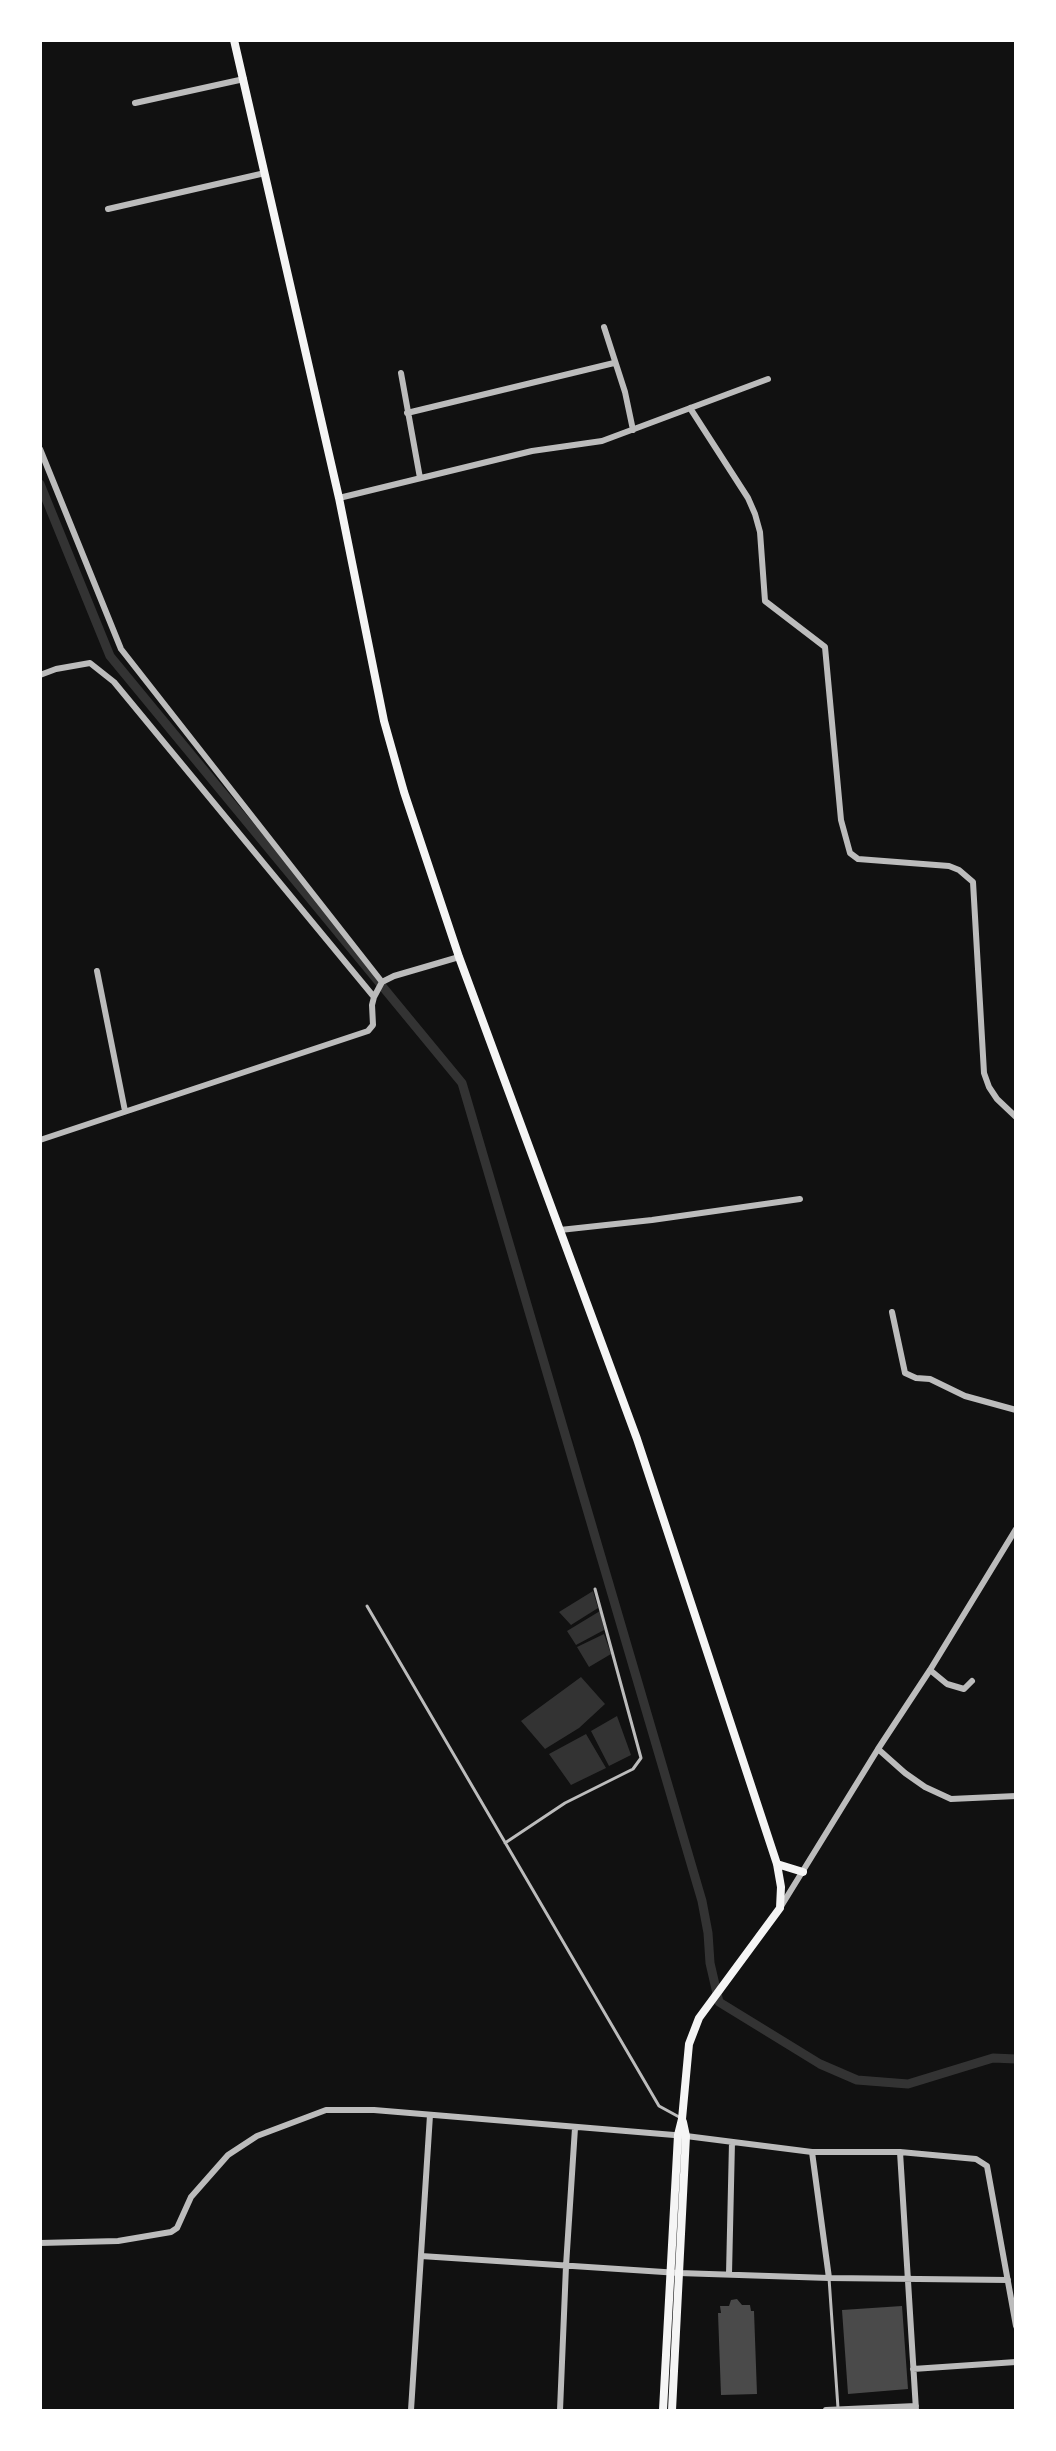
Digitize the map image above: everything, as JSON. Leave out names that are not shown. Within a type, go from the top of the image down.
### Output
[{"type":"main road","points":[[234,40],[339,498],[384,721],[404,792],[459,957],[637,1439],[777,1864],[781,1887],[780,1908],[694,2026],[689,2044],[682,2119],[679,2272],[672,2410]]},
{"type":"main road","points":[[777,1864],[803,1872]]},
{"type":"main road","points":[[663,2410],[669,2272],[682,2136]]},
{"type":"street","points":[[135,103],[244,79]]},
{"type":"street","points":[[108,209],[265,173]]},
{"type":"street","points":[[604,327],[625,392],[633,430]]},
{"type":"street","points":[[407,413],[614,363]]},
{"type":"street","points":[[401,373],[420,478]]},
{"type":"street","points":[[339,498],[532,451],[602,441],[768,379]]},
{"type":"street","points":[[690,408],[748,498],[755,514],[760,532],[765,601],[825,648],[841,820],[850,853],[858,859],[949,866],[959,870],[973,882],[984,1073],[988,1087],[1016,1117]]},
{"type":"street","points":[[40,449],[121,649],[380,984]]},
{"type":"street","points":[[40,675],[56,669],[90,663],[114,682],[374,997]]},
{"type":"street","points":[[40,1140],[368,1031],[373,1025],[372,1005],[380,984],[394,976],[459,957]]},
{"type":"street","points":[[98,971],[125,1111]]},
{"type":"street","points":[[560,1230],[652,1220],[800,1199]]},
{"type":"street","points":[[891,1312],[905,1373],[916,1378],[930,1379],[965,1396],[1016,1410]]},
{"type":"street","points":[[780,1908],[1016,1529]]},
{"type":"street","points":[[930,1670],[946,1684],[964,1689],[972,1681]]},
{"type":"street","points":[[878,1749],[925,1787],[951,1799],[1016,1796]]},
{"type":"street","points":[[40,2243],[118,2241],[171,2232],[177,2228],[190,2198],[228,2155],[257,2136],[326,2110],[374,2110],[682,2136],[812,2152],[900,2152],[976,2159],[985,2163],[989,2169],[1016,2326]]},
{"type":"street","points":[[411,2410],[430,2115]]},
{"type":"street","points":[[560,2410],[575,2128]]},
{"type":"street","points":[[729,2274],[732,2142]]},
{"type":"street","points":[[812,2152],[829,2278]]},
{"type":"street","points":[[826,2410],[916,2408],[900,2152]]},
{"type":"street","points":[[421,2256],[669,2272],[829,2278],[1008,2280]]},
{"type":"street","points":[[913,2369],[1016,2362]]},
{"type":"lane","points":[[505,1843],[565,1803],[633,1769],[641,1758],[595,1589]]},
{"type":"lane","points":[[367,1606],[659,2106],[682,2119]]},
{"type":"lane","points":[[829,2278],[839,2410]]},
{"type":"shaded area","points":[[593,1591],[598,1608],[571,1625],[559,1612]]},
{"type":"shaded area","points":[[600,1611],[604,1630],[576,1645],[567,1631]]},
{"type":"shaded area","points":[[604,1634],[611,1654],[589,1667],[577,1647]]},
{"type":"shaded area","points":[[581,1677],[605,1704],[579,1728],[545,1749],[521,1721]]},
{"type":"shaded area","points":[[617,1716],[631,1755],[609,1766],[591,1731]]},
{"type":"shaded area","points":[[586,1734],[606,1768],[571,1785],[549,1754]]},
{"type":"building","points":[[737,2299],[742,2305],[750,2305],[751,2311],[754,2311],[757,2394],[721,2395],[718,2313],[721,2313],[720,2306],[729,2306],[731,2300]]},
{"type":"building","points":[[902,2306],[908,2389],[848,2394],[842,2310]]},
{"type":"waterway","points":[[40,484],[110,656],[462,1083],[702,1901],[708,1933],[710,1963],[719,2002],[820,2064],[857,2080],[908,2084],[993,2058],[1016,2059]]}]
